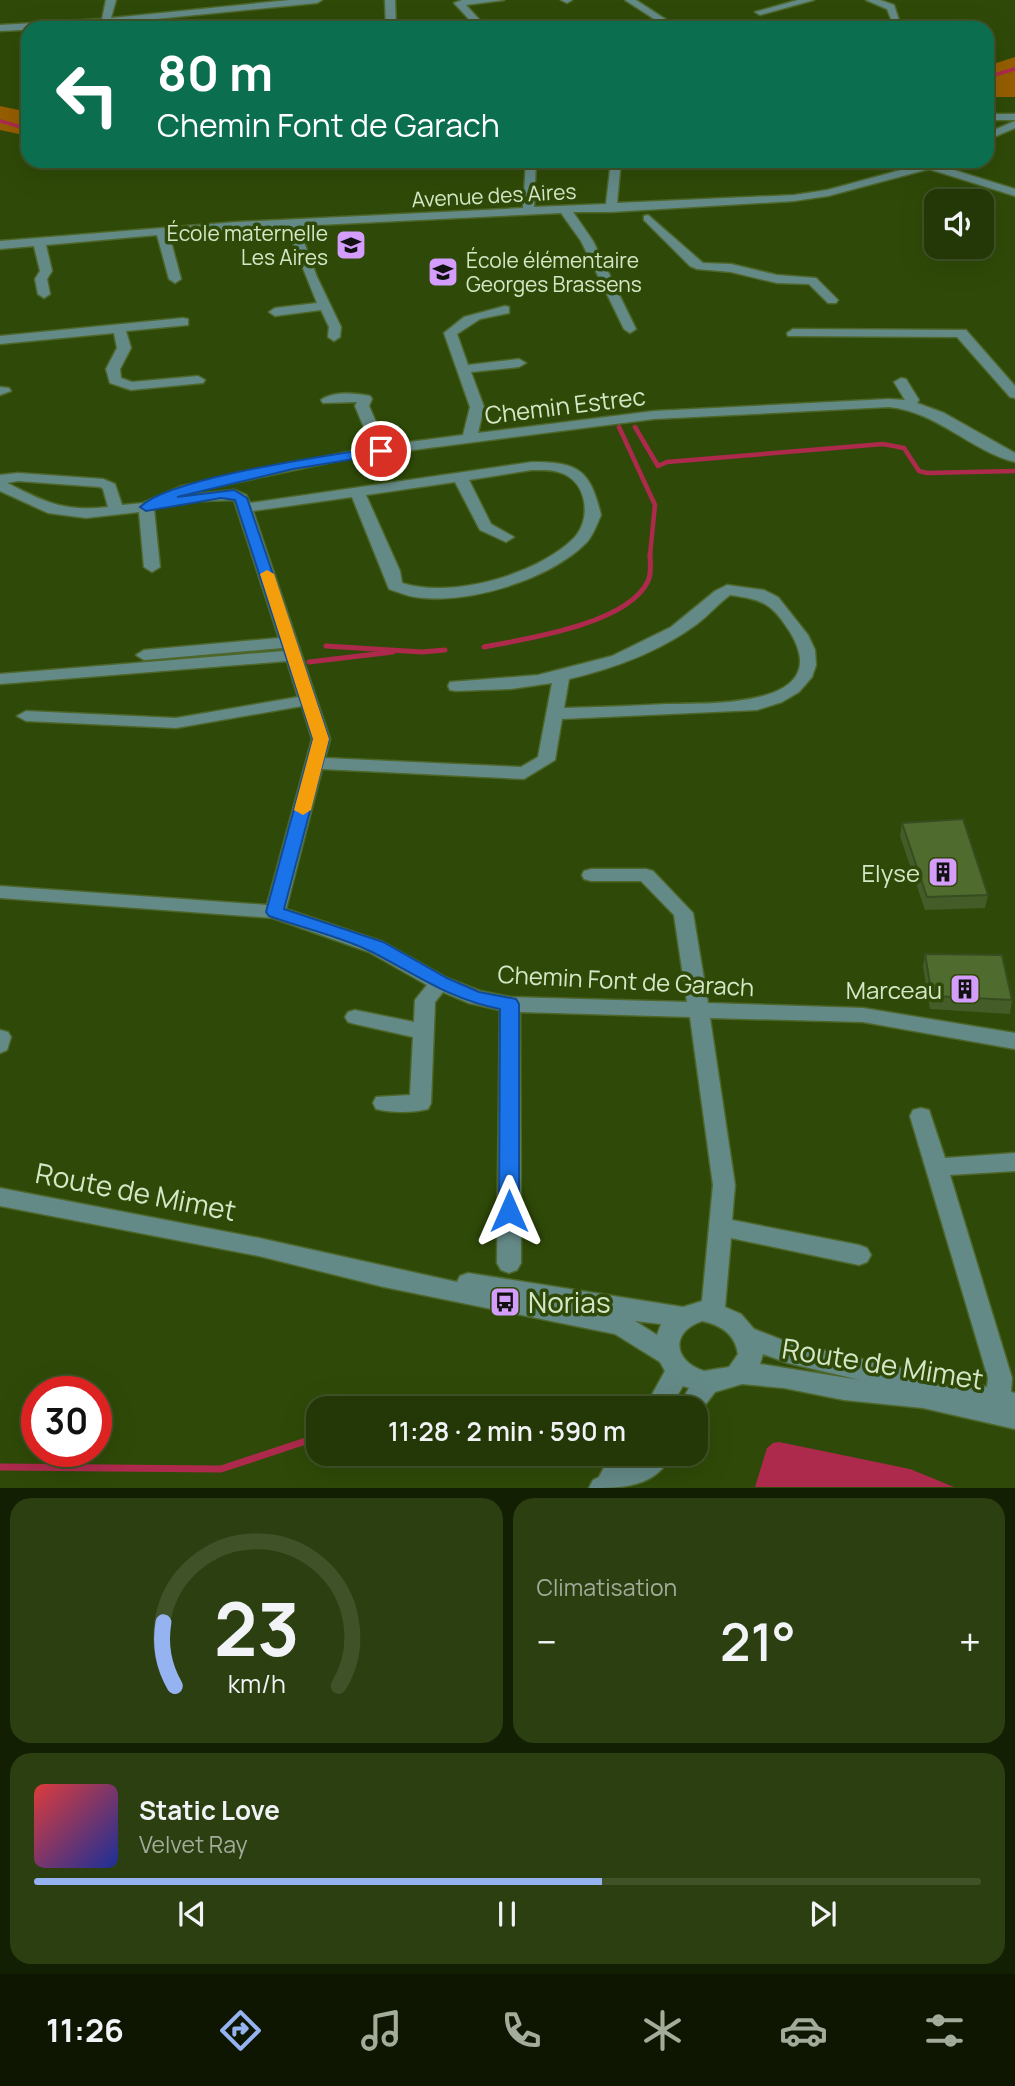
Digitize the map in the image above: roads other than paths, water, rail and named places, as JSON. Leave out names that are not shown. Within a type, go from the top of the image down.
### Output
[{"type":"street","points":[[111,0],[106,21],[244,4],[317,0]]},
{"type":"street","points":[[475,21],[458,3],[499,0]]},
{"type":"street","points":[[630,0],[663,21]]},
{"type":"street","points":[[760,12],[809,0]]},
{"type":"street","points":[[871,0],[891,7],[897,21]]},
{"type":"street","points":[[391,21],[392,1]]},
{"type":"street","points":[[1,31],[21,29]]},
{"type":"street","points":[[1,31],[21,30]]},
{"type":"street","points":[[994,117],[1015,117]]},
{"type":"street","points":[[994,134],[1015,124]]},
{"type":"street","points":[[528,212],[531,168]]},
{"type":"street","points":[[611,209],[616,168]]},
{"type":"street","points":[[651,212],[828,193],[925,168],[1015,193]]},
{"type":"street","name":"Avenue des Aires","points":[[0,243],[290,223],[631,208],[651,212]]},
{"type":"street","points":[[566,211],[587,241],[630,329]]},
{"type":"street","points":[[651,212],[694,263],[701,267],[731,268],[777,279],[811,281],[832,300]]},
{"type":"street","points":[[290,223],[335,327],[334,337]]},
{"type":"street","points":[[162,232],[175,279]]},
{"type":"street","points":[[39,241],[47,271],[41,279],[44,294]]},
{"type":"street","points":[[275,312],[325,306]]},
{"type":"street","points":[[469,440],[477,407],[450,333],[457,326],[485,312],[505,310]]},
{"type":"street","points":[[0,340],[183,322]]},
{"type":"street","points":[[119,328],[124,348],[113,369],[115,380],[131,386],[198,380]]},
{"type":"street","points":[[793,334],[961,333],[1015,394]]},
{"type":"street","points":[[464,369],[519,363]]},
{"type":"street","points":[[901,382],[912,400],[910,404]]},
{"type":"street","points":[[328,400],[355,397],[365,399],[362,406],[381,451]]},
{"type":"street","name":"Chemin Estrec","points":[[0,485],[57,511],[86,514],[146,507],[182,490],[293,465],[381,451],[654,415],[889,402],[910,404],[940,416],[972,438],[1015,458]]},
{"type":"street","points":[[244,508],[357,491],[532,466],[566,468],[575,472],[589,491],[593,517],[576,547],[550,566],[510,580],[475,588],[415,593],[395,586],[392,571],[357,491]]},
{"type":"street","points":[[460,476],[485,527],[506,537]]},
{"type":"street","points":[[0,479],[18,477],[103,483],[110,486],[116,511]]},
{"type":"street","points":[[152,568],[146,507],[234,494],[241,498],[321,739],[275,912]]},
{"type":"street","points":[[456,686],[487,686],[561,678],[594,668],[666,636],[700,613],[727,590],[764,595],[772,600],[808,650],[810,664],[806,677],[795,689],[781,697],[751,706],[555,714]]},
{"type":"street","points":[[0,668],[293,649]]},
{"type":"street","points":[[0,679],[293,649]]},
{"type":"street","points":[[315,763],[524,773],[546,760],[561,678]]},
{"type":"street","points":[[26,716],[176,723],[309,700]]},
{"type":"street","points":[[591,875],[646,875],[656,882],[665,896],[681,908],[724,1185],[713,1312]]},
{"type":"street","name":"Chemin Font de Garach","points":[[0,892],[275,912],[376,947],[440,983],[476,998],[510,1004],[863,1015],[1015,1041]]},
{"type":"street","points":[[384,1103],[420,1102],[425,1000],[440,983]]},
{"type":"street","points":[[509,1263],[510,1004]]},
{"type":"street","points":[[355,1017],[380,1019],[407,1030],[423,1031]]},
{"type":"street","points":[[920,1116],[1000,1378],[1006,1409]]},
{"type":"street","points":[[936,1167],[1015,1162]]},
{"type":"street","name":"Route de Mimet","points":[[0,1197],[259,1247],[384,1277],[621,1325],[696,1381],[719,1382],[740,1373],[1006,1409]]},
{"type":"street","points":[[719,1227],[859,1255]]},
{"type":"street","name":"Route de Mimet","points":[[259,1247],[339,1256],[447,1279],[625,1310],[683,1317],[702,1311],[713,1312],[734,1320],[747,1337],[788,1353],[1006,1409]]},
{"type":"street","points":[[661,1396],[673,1362],[668,1333],[683,1317]]},
{"type":"street","name":"Route de Mimet","points":[[740,1373],[749,1356],[747,1337]]},
{"type":"street","points":[[698,1396],[707,1383]]},
{"type":"street","points":[[605,1486],[618,1466]]},
{"type":"street","points":[[605,1486],[637,1473],[645,1466]]},
{"type":"waterway","points":[[994,75],[1015,69]]},
{"type":"waterway","points":[[0,121],[21,127]]},
{"type":"waterway","points":[[619,427],[655,505],[650,555]]},
{"type":"waterway","points":[[635,427],[658,466],[667,462],[883,444],[904,448],[919,471],[927,473],[1015,471]]},
{"type":"waterway","points":[[484,647],[574,627],[620,608],[637,596],[648,581],[650,555]]},
{"type":"waterway","points":[[326,646],[422,652],[445,650]]},
{"type":"waterway","points":[[309,662],[393,652]]},
{"type":"waterway","points":[[0,1467],[221,1469],[306,1441]]},
{"type":"place","name":"École maternelle Les Aires","points":[[351,245]]},
{"type":"place","name":"École élémentaire Georges Brassens","points":[[443,272]]},
{"type":"place","name":"Elyse","points":[[943,872]]},
{"type":"place","name":"Marceau","points":[[965,989]]},
{"type":"place","name":"Norias","points":[[505,1302]]}]
